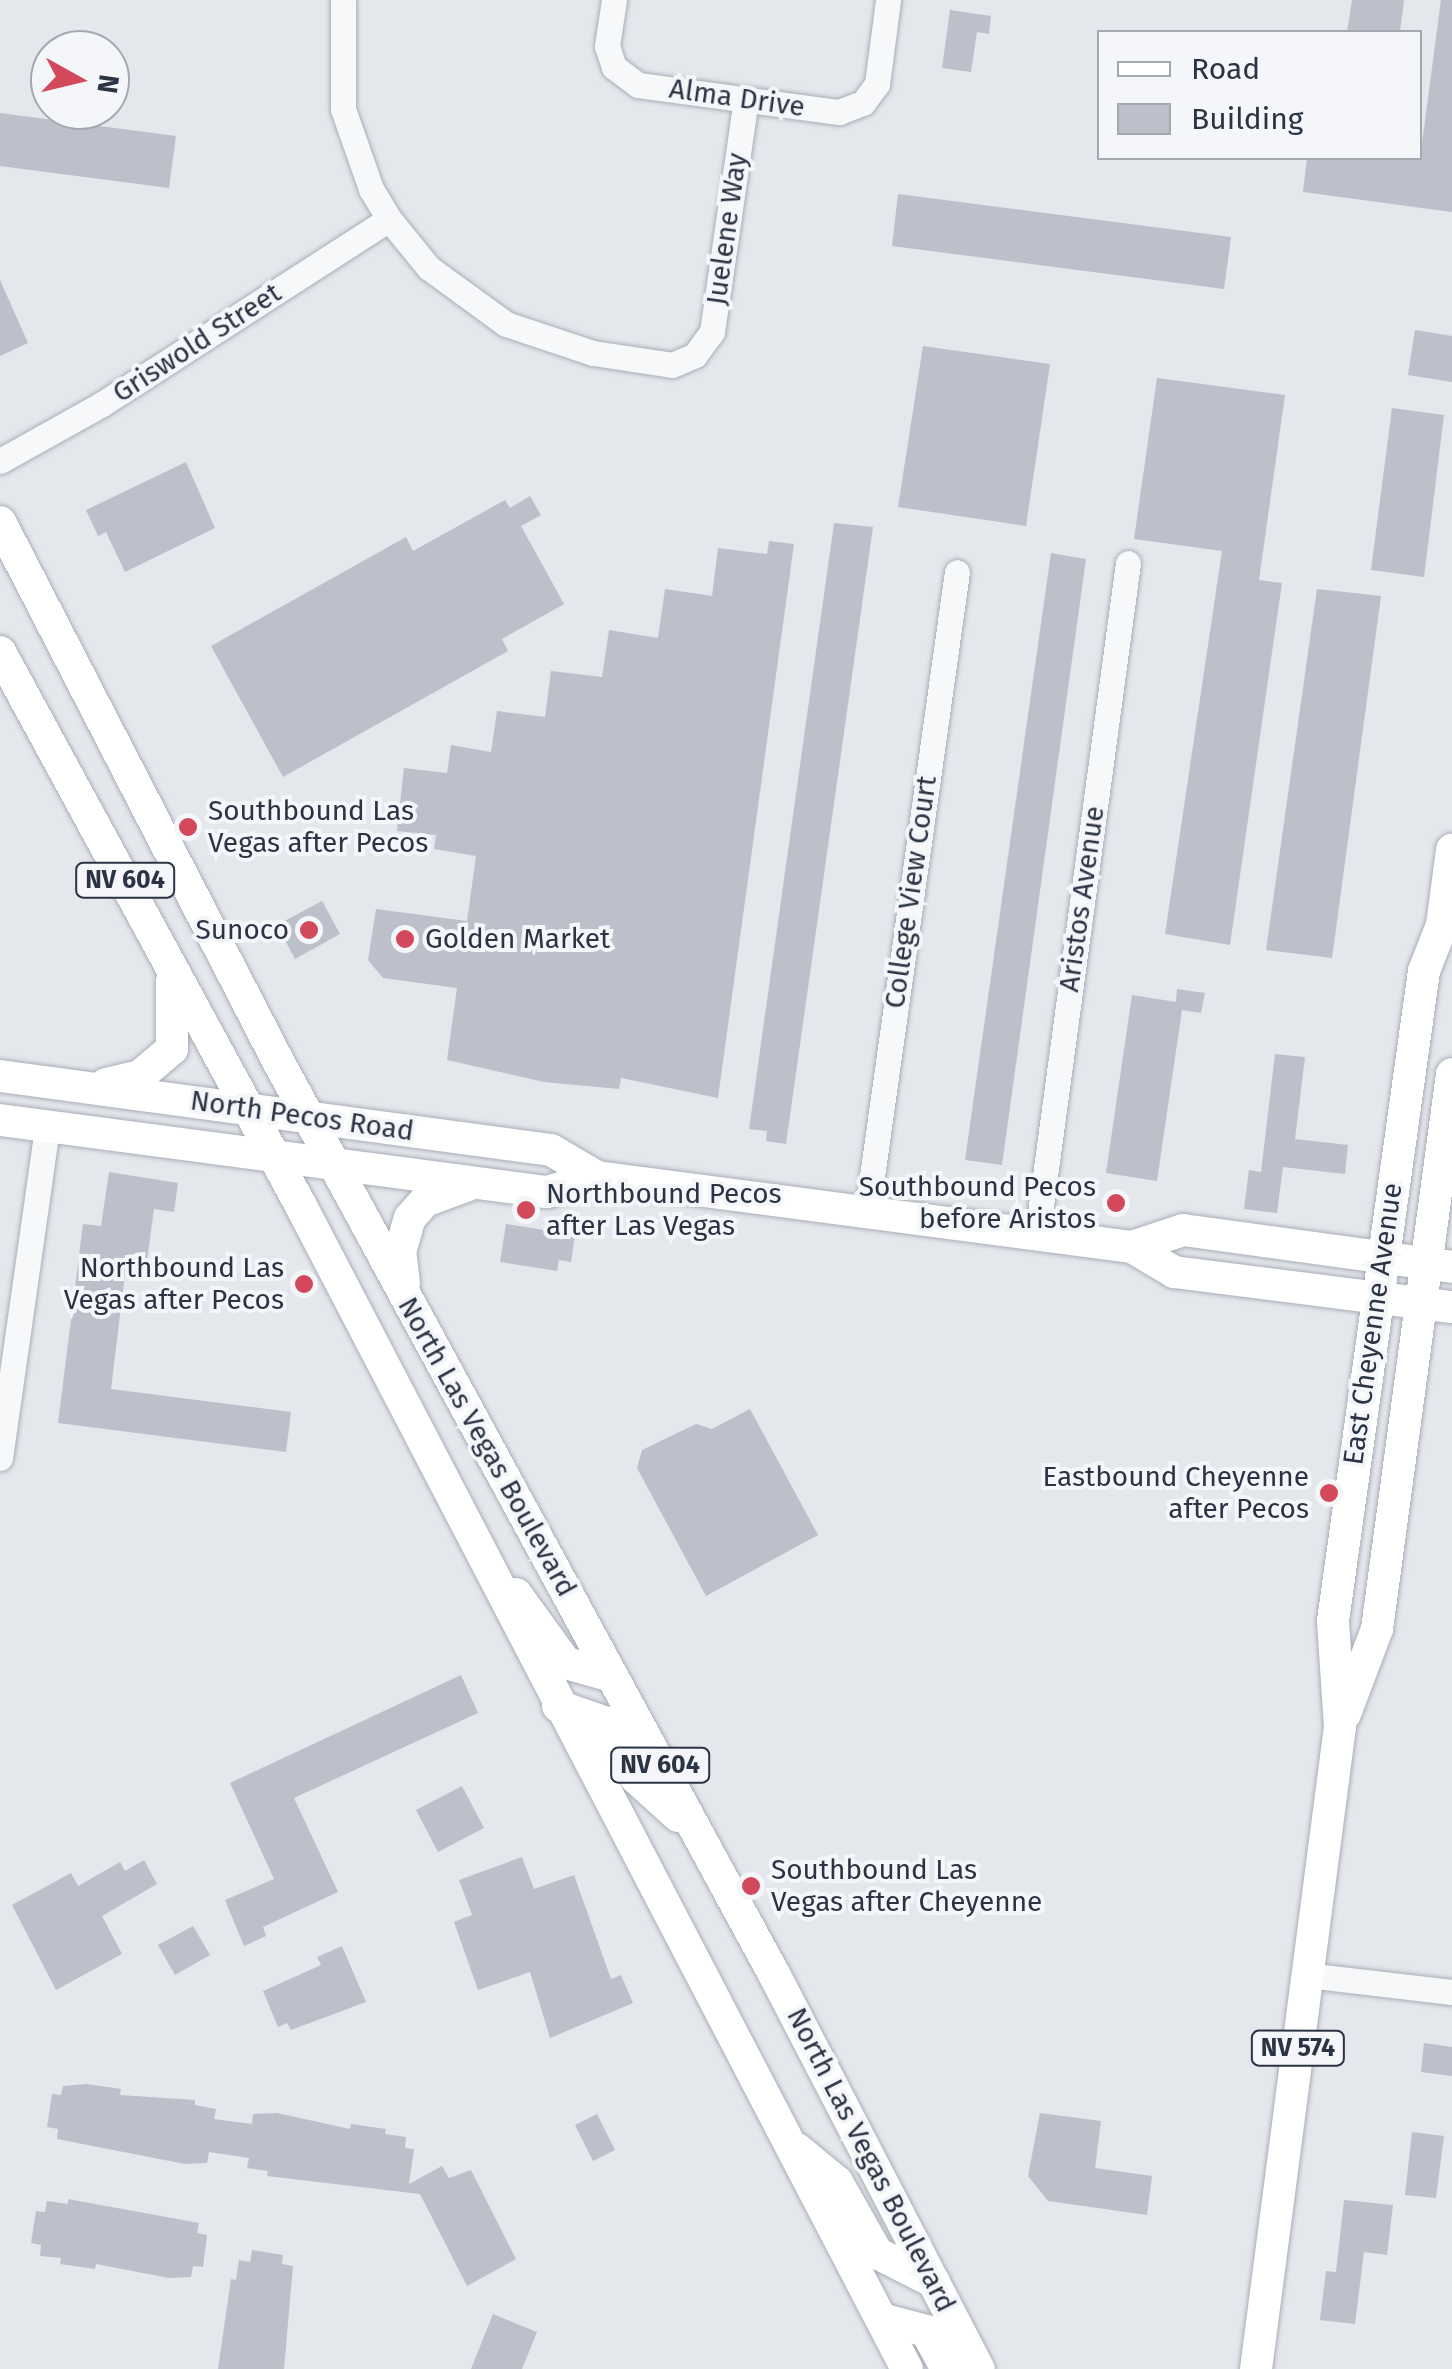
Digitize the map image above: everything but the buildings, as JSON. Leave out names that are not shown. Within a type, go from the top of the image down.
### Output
[{"type":"main road","name":"North Las Vegas Boulevard","points":[[0,522],[12,566],[696,1832],[979,2369]]},
{"type":"main road","name":"North Las Vegas Boulevard","points":[[0,652],[274,1156],[782,2136],[907,2369]]},
{"type":"main road","name":"East Cheyenne Avenue","points":[[1256,2369],[1340,1727],[1333,1621],[1424,970],[1447,936],[1452,850]]},
{"type":"main road","points":[[88,1087],[140,1076],[172,1049],[175,997],[166,957]]},
{"type":"main road","name":"East Cheyenne Avenue","points":[[1340,1727],[1377,1629],[1436,1306],[1452,1074]]},
{"type":"main road","name":"North Pecos Road","points":[[0,1076],[552,1150],[596,1177],[1132,1247],[1174,1272],[1436,1306]]},
{"type":"main road","name":"North Pecos Road","points":[[0,1120],[547,1192],[596,1177]]},
{"type":"main road","points":[[406,1298],[400,1252],[410,1218],[425,1201],[474,1182]]},
{"type":"main road","name":"North Pecos Road","points":[[1132,1247],[1183,1230],[1439,1266]]},
{"type":"main road","points":[[480,1554],[566,1662],[612,1676]]},
{"type":"main road","points":[[558,1706],[604,1722],[636,1778],[696,1832]]},
{"type":"main road","points":[[782,2136],[836,2182],[877,2253],[934,2282]]},
{"type":"main road","points":[[881,2319],[926,2331],[947,2369]]},
{"type":"street","points":[[343,0],[344,109],[371,189],[390,219]]},
{"type":"street","name":"Alma Drive","points":[[614,0],[607,46],[614,68],[638,85],[839,112],[863,103],[877,84],[888,0]]},
{"type":"street","name":"Juelene Way","points":[[390,219],[429,268],[506,324],[593,353],[672,365],[696,354],[712,332],[746,99]]},
{"type":"street","name":"Griswold Street","points":[[0,461],[102,404],[390,219]]},
{"type":"street","name":"Aristos Avenue","points":[[1037,1235],[1128,563]]},
{"type":"street","name":"College View Court","points":[[867,1212],[957,572]]},
{"type":"street","points":[[0,1458],[48,1126]]},
{"type":"street","points":[[1307,1975],[1452,1992]]},
{"type":"place","name":"Southbound Las Vegas after Pecos","points":[[188,827]]},
{"type":"place","name":"Sunoco","points":[[309,930]]},
{"type":"place","name":"Golden Market","points":[[405,939]]},
{"type":"place","name":"Southbound Pecos before Aristos","points":[[1116,1203]]},
{"type":"place","name":"Northbound Pecos after Las Vegas","points":[[526,1210]]},
{"type":"place","name":"Northbound Las Vegas after Pecos","points":[[304,1284]]},
{"type":"place","name":"Eastbound Cheyenne after Pecos","points":[[1329,1493]]},
{"type":"place","name":"Southbound Las Vegas after Cheyenne","points":[[751,1886]]}]
